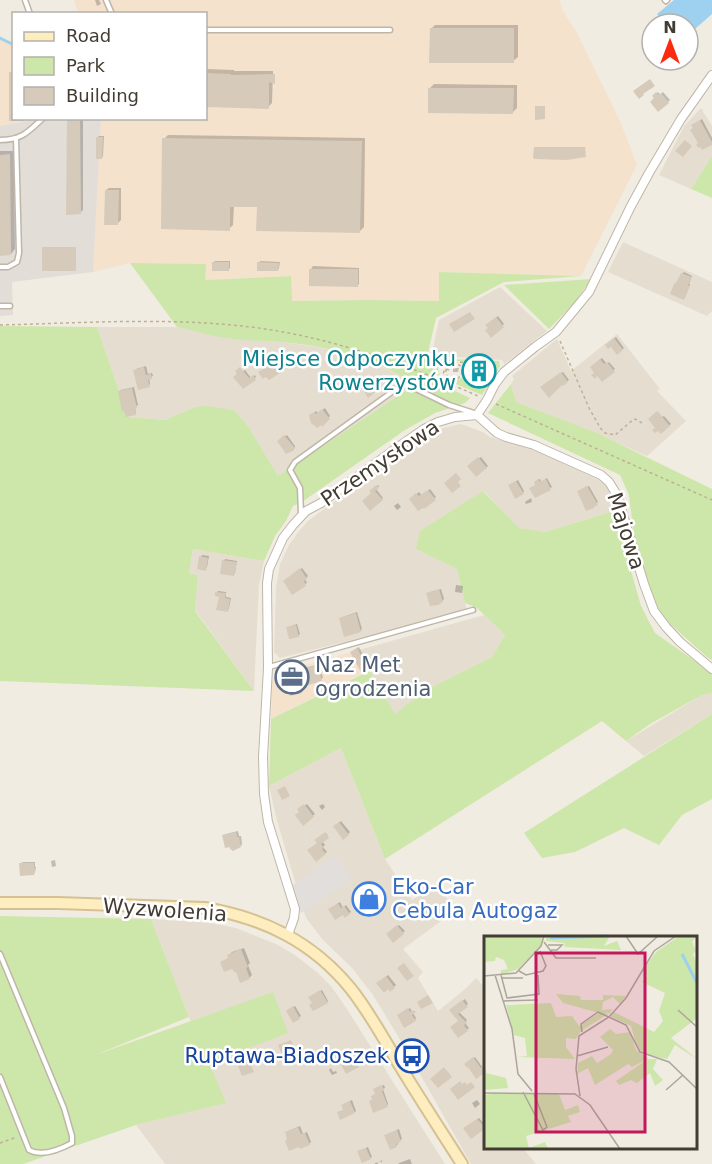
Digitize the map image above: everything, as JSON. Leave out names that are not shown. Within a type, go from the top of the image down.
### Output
[{"type":"street","points":[[477,415],[504,372],[556,332],[589,292],[649,173],[681,119],[712,75]]},
{"type":"street","name":"Przemysłowa","points":[[288,935],[295,909],[268,822],[264,794],[263,757],[268,668],[267,583],[269,569],[283,538],[301,516],[424,429],[455,417],[477,415]]},
{"type":"street","name":"Majowa","points":[[477,415],[497,433],[534,445],[601,475],[609,482],[617,495],[640,574],[654,611],[680,642],[712,669]]},
{"type":"street","name":"Wyzwolenia","points":[[0,903],[205,908],[254,920],[288,935],[322,959],[351,989],[462,1164]]},
{"type":"lane","points":[[207,30],[390,30]]},
{"type":"lane","points":[[0,140],[24,136],[41,120]]},
{"type":"lane","points":[[0,267],[8,267],[17,262],[19,253],[16,138]]},
{"type":"lane","points":[[0,306],[10,306]]},
{"type":"lane","points":[[301,516],[300,488],[290,470],[295,462],[396,389],[404,385],[410,386],[449,405],[477,415]]},
{"type":"lane","points":[[268,668],[473,610]]},
{"type":"lane","points":[[0,954],[64,1108],[72,1143],[46,1153],[36,1154],[29,1150],[0,1077]]},
{"type":"path","points":[[0,325],[204,323],[250,327],[338,344],[392,360],[441,379],[712,500]]},
{"type":"path","points":[[556,332],[601,429],[605,433],[615,435],[634,420],[643,424]]},
{"type":"path","points":[[441,379],[445,369],[454,362],[481,364],[487,368],[487,375],[482,379],[472,376],[471,369],[475,364],[481,364]]},
{"type":"path","points":[[454,362],[461,366],[463,372]]},
{"type":"path","points":[[446,370],[451,370]]},
{"type":"path","points":[[446,370],[453,379],[460,377],[463,372]]},
{"type":"path","points":[[459,371],[463,372]]},
{"type":"path","points":[[476,379],[478,375]]},
{"type":"path","points":[[0,1143],[23,1135]]},
{"type":"path","points":[[375,1164],[382,1161]]},
{"type":"shaded area","points":[[74,0],[559,0],[620,121],[637,165],[581,276],[440,272],[439,301],[291,301],[290,276],[205,280],[205,264],[130,263],[93,272],[101,120],[207,120],[207,12],[78,12]]},
{"type":"shaded area","points":[[0,40],[12,41],[12,120],[33,120],[0,126]]},
{"type":"shaded area","points":[[701,108],[712,126],[712,156],[691,189],[659,175],[684,126]]},
{"type":"shaded area","points":[[33,120],[101,120],[93,272],[12,282],[13,315],[0,316],[0,126]]},
{"type":"shaded area","points":[[623,242],[712,282],[712,311],[707,316],[608,272]]},
{"type":"shaded area","points":[[500,287],[547,331],[504,364],[502,360],[441,356],[435,366],[432,352],[439,320]]},
{"type":"shaded area","points":[[97,327],[177,327],[226,338],[313,346],[366,360],[415,384],[278,476],[248,426],[234,410],[195,407],[165,420],[128,417]]},
{"type":"shaded area","points":[[617,334],[660,389],[657,391],[686,421],[647,456],[516,402],[511,384],[514,379],[512,376],[557,339],[571,371]]},
{"type":"shaded area","points":[[461,424],[490,437],[536,451],[599,480],[608,488],[614,511],[545,532],[518,528],[484,491],[416,549],[457,569],[467,611],[280,658],[274,652],[276,587],[280,564],[299,531],[309,520],[414,444],[443,428]]},
{"type":"shaded area","points":[[193,549],[264,561],[259,585],[254,691],[195,610],[198,575],[189,573]]},
{"type":"shaded area","points":[[484,615],[505,635],[492,657],[426,690],[395,715],[374,686],[359,650]]},
{"type":"shaded area","points":[[359,650],[369,670],[271,719],[272,681],[280,672]]},
{"type":"shaded area","points":[[712,693],[712,714],[644,756],[626,741],[702,695]]},
{"type":"shaded area","points":[[341,748],[385,859],[412,900],[436,884],[456,910],[403,949],[423,972],[418,978],[438,1011],[476,978],[484,987],[484,1149],[524,1149],[536,1164],[471,1164],[373,995],[352,968],[323,940],[306,918],[269,786]]},
{"type":"shaded area","points":[[335,856],[352,880],[301,913],[293,885]]},
{"type":"shaded area","points":[[151,919],[211,923],[236,928],[276,944],[318,973],[331,986],[345,1006],[445,1164],[165,1164],[136,1125],[225,1103],[113,1095],[191,1022]]},
{"type":"green space","points":[[712,156],[712,198],[691,189]]},
{"type":"green space","points":[[130,263],[206,264],[205,280],[291,276],[292,301],[439,301],[439,272],[581,276],[504,282],[436,318],[428,353],[435,374],[440,363],[452,360],[499,361],[500,366],[496,372],[480,361],[454,361],[447,365],[444,363],[440,365],[438,369],[440,376],[435,375],[434,381],[470,398],[465,403],[435,413],[405,430],[293,506],[275,536],[264,561],[193,549],[189,573],[198,575],[195,611],[254,691],[0,681],[0,326],[97,327],[128,417],[165,420],[195,407],[207,406],[234,410],[248,426],[278,476],[414,385],[385,368],[333,350],[274,341],[240,340],[177,327]]},
{"type":"green space","points":[[591,279],[575,302],[549,329],[504,285]]},
{"type":"green space","points":[[461,364],[473,364],[470,372],[472,379],[483,380],[487,377],[489,370],[493,374],[482,395],[444,379],[446,374],[452,380],[462,378],[464,365]]},
{"type":"green space","points":[[511,384],[516,402],[597,433],[712,489],[712,660],[659,614],[636,553],[629,495],[620,475],[488,413]]},
{"type":"green space","points":[[483,491],[519,528],[545,532],[614,511],[641,606],[655,633],[712,673],[712,693],[702,695],[650,724],[626,741],[602,721],[385,859],[341,748],[269,786],[271,719],[369,671],[395,714],[426,690],[492,657],[505,635],[477,608],[465,603],[457,569],[416,549],[420,531]]},
{"type":"green space","points":[[712,714],[712,799],[682,815],[659,845],[624,828],[575,852],[542,858],[524,833]]},
{"type":"green space","points":[[0,916],[151,919],[189,1017],[95,1055],[273,992],[288,1033],[209,1063],[226,1103],[136,1125],[23,1164],[0,1164]]},
{"type":"water","points":[[674,0],[712,0],[712,14],[700,24],[700,12],[659,12]]},
{"type":"building","points":[[430,28],[514,28],[514,63],[429,63]]},
{"type":"building","points":[[9,72],[12,72],[12,120],[24,121],[9,121]]},
{"type":"building","points":[[207,73],[275,74],[275,84],[269,82],[269,109],[207,107]]},
{"type":"building","points":[[650,79],[655,86],[639,99],[633,91]]},
{"type":"building","points":[[428,88],[514,88],[513,114],[428,113]]},
{"type":"building","points":[[656,92],[658,95],[661,93],[669,103],[658,112],[650,102]]},
{"type":"building","points":[[535,106],[545,106],[545,119],[535,120]]},
{"type":"building","points":[[67,120],[80,120],[81,214],[66,215]]},
{"type":"building","points":[[700,120],[712,142],[712,145],[702,150],[698,148],[696,144],[698,143],[690,130],[693,128],[691,125]]},
{"type":"building","points":[[96,137],[103,137],[102,159],[96,159]]},
{"type":"building","points":[[162,138],[362,141],[360,233],[256,231],[257,207],[230,207],[230,231],[161,229]]},
{"type":"building","points":[[685,140],[692,146],[683,157],[675,151]]},
{"type":"building","points":[[534,147],[585,147],[586,157],[567,160],[534,159]]},
{"type":"building","points":[[10,154],[11,255],[0,256],[0,155]]},
{"type":"building","points":[[105,190],[119,190],[118,225],[104,225]]},
{"type":"building","points":[[42,247],[76,247],[76,271],[42,271]]},
{"type":"building","points":[[212,262],[229,262],[229,271],[212,271]]},
{"type":"building","points":[[257,262],[279,263],[278,271],[257,271]]},
{"type":"building","points":[[309,269],[358,269],[358,287],[309,286]]},
{"type":"building","points":[[681,273],[692,277],[684,300],[670,294]]},
{"type":"building","points":[[470,312],[475,319],[454,332],[449,324]]},
{"type":"building","points":[[496,317],[504,327],[491,338],[485,330],[488,328],[485,325]]},
{"type":"building","points":[[614,338],[623,350],[617,355],[611,347],[608,349],[605,345]]},
{"type":"building","points":[[600,359],[604,364],[607,362],[615,372],[602,382],[597,376],[595,379],[591,375],[594,373],[590,367]]},
{"type":"building","points":[[274,362],[280,373],[269,380],[266,377],[263,379],[258,372]]},
{"type":"building","points":[[144,367],[146,375],[151,374],[152,379],[148,380],[150,387],[138,390],[133,370]]},
{"type":"building","points":[[240,367],[249,378],[253,375],[256,380],[243,389],[233,377],[237,374],[235,371]]},
{"type":"building","points":[[561,372],[568,382],[549,398],[540,387]]},
{"type":"building","points":[[368,377],[378,390],[368,398],[359,383]]},
{"type":"building","points":[[132,388],[137,408],[135,409],[136,415],[126,417],[124,411],[122,412],[118,391]]},
{"type":"building","points":[[322,409],[330,419],[322,427],[321,425],[317,428],[311,423],[309,415],[314,412],[316,414]]},
{"type":"building","points":[[657,411],[670,426],[661,434],[652,430],[655,428],[648,419]]},
{"type":"building","points":[[284,435],[295,448],[286,454],[277,441]]},
{"type":"building","points":[[478,457],[487,468],[476,477],[467,466]]},
{"type":"building","points":[[456,473],[461,479],[458,482],[461,486],[452,493],[444,483]]},
{"type":"building","points":[[538,479],[540,482],[546,479],[551,490],[535,498],[529,488],[535,485],[534,482]]},
{"type":"building","points":[[516,481],[524,494],[515,499],[508,485]]},
{"type":"building","points":[[376,485],[379,488],[375,491],[383,500],[370,511],[362,501]]},
{"type":"building","points":[[587,486],[598,505],[586,511],[577,491]]},
{"type":"building","points":[[428,490],[436,500],[418,511],[409,499],[416,493],[419,496]]},
{"type":"building","points":[[199,556],[208,558],[206,571],[197,569]]},
{"type":"building","points":[[222,560],[237,562],[234,576],[220,574]]},
{"type":"building","points":[[300,568],[307,579],[304,581],[306,586],[292,595],[283,581]]},
{"type":"building","points":[[439,589],[443,602],[430,606],[426,593]]},
{"type":"building","points":[[215,592],[226,593],[225,598],[230,599],[228,612],[216,610],[219,597],[215,596]]},
{"type":"building","points":[[356,613],[361,632],[344,637],[339,618]]},
{"type":"building","points":[[296,625],[299,637],[289,639],[286,627]]},
{"type":"building","points":[[357,648],[369,671],[362,674],[350,652]]},
{"type":"building","points":[[318,665],[322,681],[301,687],[302,693],[290,696],[284,674]]},
{"type":"building","points":[[285,786],[290,796],[282,800],[277,790]]},
{"type":"building","points":[[304,804],[314,817],[303,826],[295,815],[299,812],[297,809]]},
{"type":"building","points":[[339,822],[349,835],[343,840],[333,826]]},
{"type":"building","points":[[236,832],[241,847],[233,851],[230,847],[225,848],[222,835]]},
{"type":"building","points":[[325,832],[329,838],[321,844],[326,854],[316,862],[307,850],[317,843],[314,840]]},
{"type":"building","points":[[19,863],[34,863],[34,868],[36,868],[34,875],[20,876]]},
{"type":"building","name":"Eko-Car Cebula Autogaz","points":[[372,887],[381,899],[365,911],[356,899]]},
{"type":"building","points":[[338,903],[341,908],[344,906],[350,914],[345,918],[343,915],[335,920],[328,909]]},
{"type":"building","points":[[397,925],[404,934],[393,943],[386,934]]},
{"type":"building","points":[[241,949],[250,979],[240,983],[236,972],[232,969],[224,972],[220,962],[228,958],[227,955]]},
{"type":"building","points":[[404,963],[414,976],[407,981],[397,968]]},
{"type":"building","points":[[386,976],[395,988],[390,992],[388,989],[384,993],[376,983]]},
{"type":"building","points":[[320,990],[328,1003],[313,1011],[308,997]]},
{"type":"building","points":[[428,995],[433,1003],[421,1009],[417,1002]]},
{"type":"building","points":[[462,1000],[468,1007],[458,1014],[467,1023],[464,1025],[468,1031],[458,1038],[450,1027],[458,1021],[449,1010]]},
{"type":"building","points":[[293,1006],[300,1019],[293,1023],[286,1011]]},
{"type":"building","points":[[408,1008],[410,1012],[413,1010],[415,1013],[412,1015],[416,1021],[404,1028],[397,1015]]},
{"type":"building","points":[[291,1040],[295,1049],[283,1057],[278,1045]]},
{"type":"building","points":[[248,1051],[254,1072],[242,1076],[234,1056]]},
{"type":"building","points":[[351,1056],[352,1059],[355,1057],[359,1067],[346,1074],[340,1062]]},
{"type":"building","points":[[473,1057],[481,1068],[484,1066],[484,1073],[476,1079],[464,1064]]},
{"type":"building","points":[[444,1067],[452,1077],[438,1088],[430,1079]]},
{"type":"building","points":[[460,1081],[467,1085],[471,1082],[475,1087],[458,1100],[450,1089]]},
{"type":"building","points":[[382,1085],[388,1107],[373,1113],[369,1101],[375,1094],[373,1089]]},
{"type":"building","points":[[350,1101],[355,1113],[340,1120],[337,1112],[343,1110],[341,1105]]},
{"type":"building","points":[[477,1119],[484,1126],[484,1129],[471,1139],[463,1128]]},
{"type":"building","points":[[298,1127],[301,1134],[305,1133],[310,1145],[289,1151],[285,1141],[287,1139],[285,1132]]},
{"type":"building","points":[[397,1130],[401,1142],[390,1150],[384,1135]]},
{"type":"building","points":[[366,1148],[371,1159],[362,1163],[357,1151]]},
{"type":"waterway","points":[[0,38],[12,44]]},
{"type":"place","name":"Miejsce Odpoczynku Rowerzystów","points":[[479,371]]},
{"type":"place","name":"Naz Met ogrodzenia","points":[[292,677]]},
{"type":"place","name":"Eko-Car Cebula Autogaz","points":[[369,899]]},
{"type":"place","name":"Ruptawa-Biadoszek","points":[[412,1056]]}]
